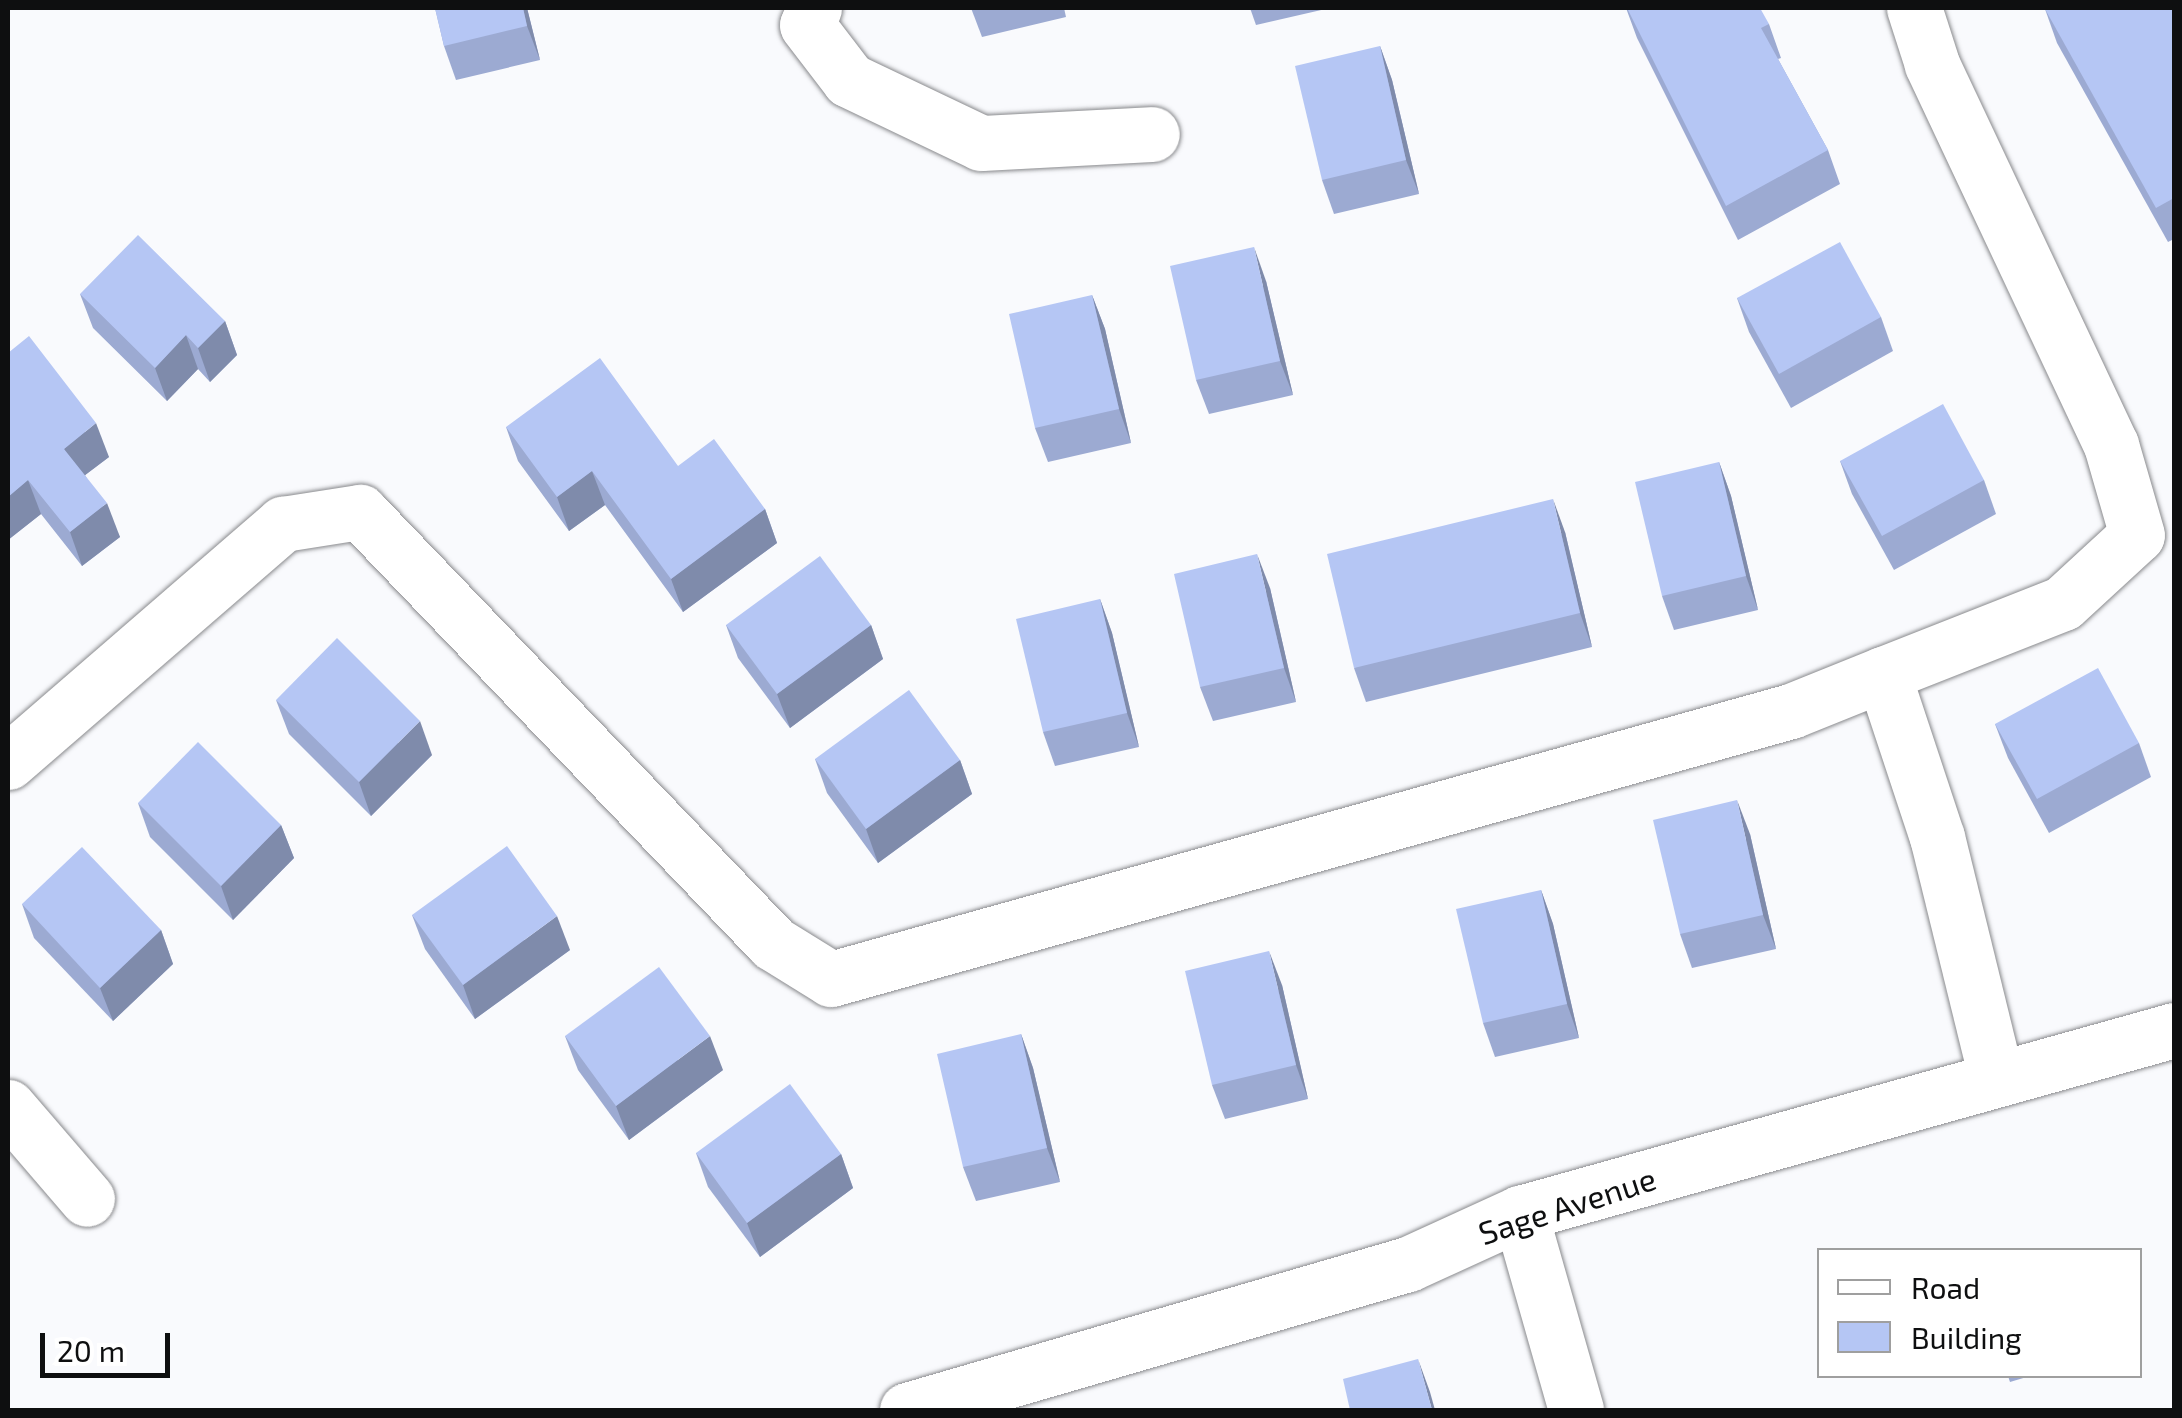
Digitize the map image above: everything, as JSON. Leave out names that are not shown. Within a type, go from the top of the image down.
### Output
[{"type":"street","points":[[814,8],[807,25],[849,80],[981,142],[1152,134]]},
{"type":"street","points":[[8,762],[283,524],[360,512],[773,942],[831,979],[1791,711],[2063,603],[2137,534],[2111,444],[1932,64],[1914,8]]},
{"type":"street","points":[[1883,674],[1937,837],[1996,1078]]},
{"type":"street","name":"Sage Avenue","points":[[907,1410],[1408,1264],[1520,1213],[2174,1030]]},
{"type":"street","points":[[8,1106],[87,1199]]},
{"type":"street","points":[[1520,1213],[1576,1410]]},
{"type":"building","points":[[435,8],[523,8],[527,26],[444,46]]},
{"type":"building","points":[[1627,8],[1760,8],[1769,24],[1761,28],[1828,150],[1726,206]]},
{"type":"building","points":[[2174,8],[2174,198],[2156,208],[2045,9]]},
{"type":"building","points":[[1380,46],[1406,160],[1322,180],[1295,66]]},
{"type":"building","points":[[138,235],[225,321],[198,348],[186,335],[155,368],[80,294]]},
{"type":"building","points":[[1840,242],[1881,317],[1779,374],[1737,298]]},
{"type":"building","points":[[1254,247],[1280,361],[1196,380],[1170,266]]},
{"type":"building","points":[[1092,295],[1119,409],[1035,428],[1009,314]]},
{"type":"building","points":[[29,336],[96,423],[64,449],[107,503],[70,532],[28,480],[8,497],[8,353]]},
{"type":"building","points":[[600,358],[678,466],[714,439],[765,509],[671,579],[592,471],[557,497],[506,427]]},
{"type":"building","points":[[1943,404],[1984,480],[1882,536],[1840,461]]},
{"type":"building","points":[[1719,462],[1746,576],[1662,596],[1635,482]]},
{"type":"building","points":[[1553,499],[1580,613],[1354,668],[1327,554]]},
{"type":"building","points":[[1257,554],[1284,668],[1200,687],[1174,574]]},
{"type":"building","points":[[820,556],[871,625],[777,694],[726,625]]},
{"type":"building","points":[[1100,599],[1127,713],[1043,732],[1016,619]]},
{"type":"building","points":[[337,638],[420,721],[359,782],[276,700]]},
{"type":"building","points":[[2098,668],[2139,743],[2037,799],[1995,724]]},
{"type":"building","points":[[909,690],[960,760],[866,829],[815,759]]},
{"type":"building","points":[[198,742],[281,825],[221,886],[138,803]]},
{"type":"building","points":[[1737,800],[1763,915],[1680,934],[1653,820]]},
{"type":"building","points":[[507,846],[557,916],[463,985],[412,915]]},
{"type":"building","points":[[82,847],[161,930],[100,988],[22,904]]},
{"type":"building","points":[[1541,890],[1567,1004],[1483,1023],[1456,909]]},
{"type":"building","points":[[1269,951],[1296,1065],[1212,1085],[1185,971]]},
{"type":"building","points":[[659,967],[710,1036],[616,1106],[565,1036]]},
{"type":"building","points":[[1021,1034],[1047,1148],[963,1167],[937,1054]]},
{"type":"building","points":[[790,1084],[841,1154],[747,1223],[696,1153]]},
{"type":"building","points":[[1418,1359],[1432,1410],[1350,1410],[1343,1379]]}]
